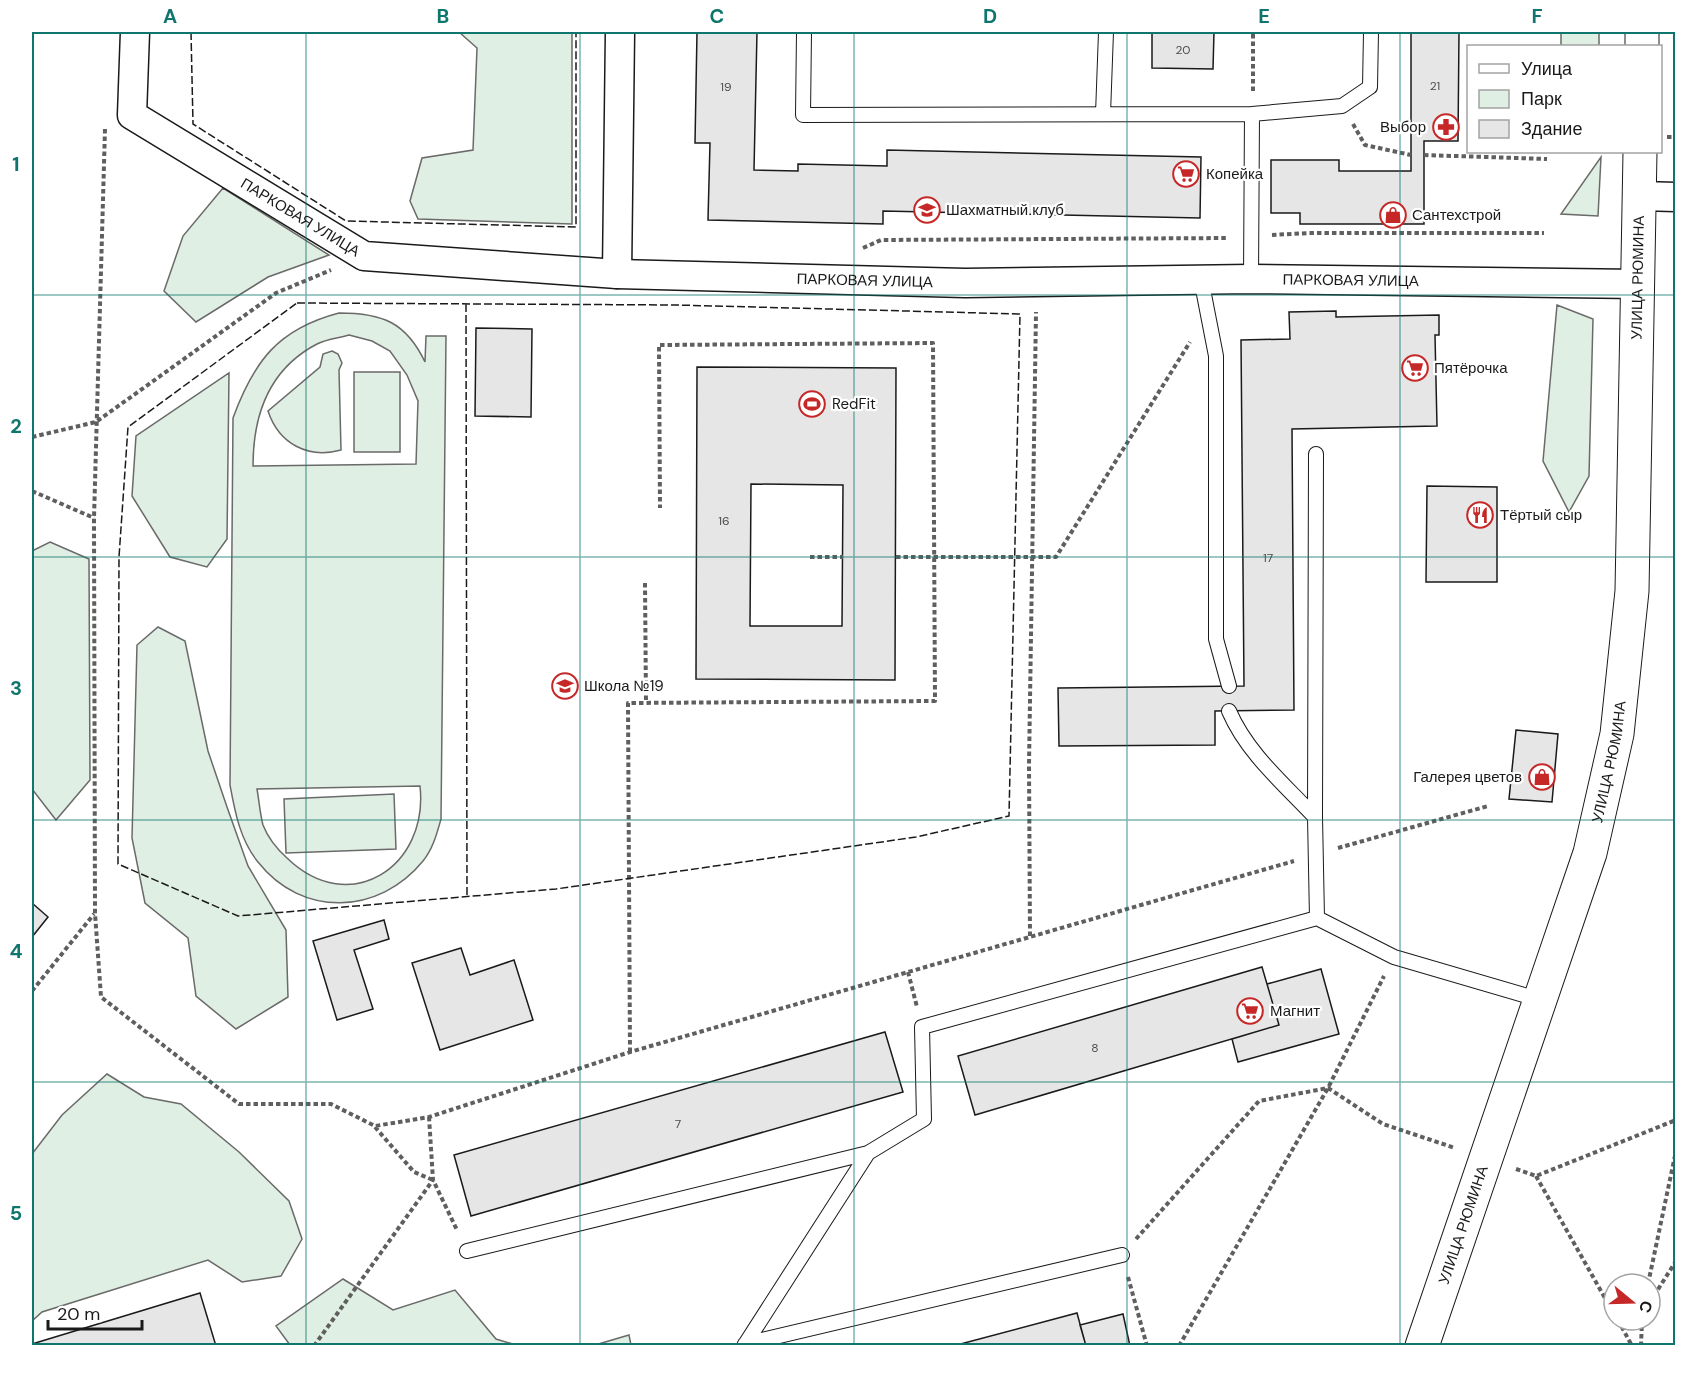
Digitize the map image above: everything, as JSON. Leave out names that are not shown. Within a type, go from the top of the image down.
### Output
[{"type":"main road","name":"УЛИЦА РЮМИНА","points":[[1422,1346],[1590,853],[1617,734],[1632,591],[1640,153]]},
{"type":"street","points":[[132,116],[135,32]]},
{"type":"street","points":[[617,274],[620,32]]},
{"type":"street","name":"ПАРКОВАЯ УЛИЦА","points":[[132,116],[364,256],[617,274],[964,283],[1251,279],[1638,285]]},
{"type":"street","points":[[1640,196],[1676,197]]},
{"type":"lane","points":[[804,32],[802,115],[1252,114],[1342,106],[1370,87],[1371,32]]},
{"type":"lane","points":[[1103,114],[1106,32]]},
{"type":"lane","points":[[1251,279],[1252,114]]},
{"type":"lane","points":[[1201,279],[1216,356],[1216,639],[1229,686]]},
{"type":"lane","points":[[1316,454],[1317,918]]},
{"type":"lane","points":[[1229,711],[1236,726],[1260,759],[1315,817]]},
{"type":"lane","points":[[467,1251],[868,1153],[924,1119],[922,1027],[1317,918],[1394,957],[1541,1000]]},
{"type":"lane","points":[[744,1345],[868,1153]]},
{"type":"lane","points":[[744,1345],[1122,1255]]},
{"type":"path","points":[[1252,114],[1254,32]]},
{"type":"path","points":[[1342,106],[1365,145],[1411,155]]},
{"type":"path","points":[[132,116],[105,129],[94,518],[95,913],[101,996],[239,1104],[331,1104],[375,1126],[414,1172],[433,1180]]},
{"type":"path","points":[[1424,155],[1547,159]]},
{"type":"path","points":[[855,248],[867,248],[881,240],[1252,237],[1309,232],[1544,232]]},
{"type":"path","points":[[32,437],[96,422],[276,293],[364,256]]},
{"type":"path","points":[[1030,936],[1036,281]]},
{"type":"path","points":[[896,557],[1056,557],[1208,314]]},
{"type":"path","points":[[630,1052],[628,703],[935,701],[933,343],[659,345],[660,508]]},
{"type":"path","points":[[32,491],[94,518]]},
{"type":"path","points":[[810,557],[843,557]]},
{"type":"path","points":[[645,583],[646,704]]},
{"type":"path","points":[[375,1126],[429,1117],[630,1052],[1488,806]]},
{"type":"path","points":[[32,991],[95,913]]},
{"type":"path","points":[[1179,1346],[1328,1088],[1394,957]]},
{"type":"path","points":[[908,972],[922,1027]]},
{"type":"path","points":[[1147,1346],[1122,1255],[1259,1101],[1328,1088],[1383,1124],[1486,1159]]},
{"type":"path","points":[[429,1117],[433,1180],[467,1251]]},
{"type":"path","points":[[1602,1293],[1536,1176],[1676,1120]]},
{"type":"path","points":[[1651,1272],[1676,1151]]},
{"type":"path","points":[[314,1346],[433,1180]]},
{"type":"path","points":[[1662,1283],[1676,1261]]},
{"type":"path","points":[[1624,1332],[1632,1346]]},
{"type":"green space","points":[[459,32],[572,32],[572,224],[418,219],[410,201],[422,158],[473,150],[477,48]]},
{"type":"green space","points":[[1561,32],[1599,32],[1599,45],[1561,45]]},
{"type":"green space","points":[[1601,157],[1598,216],[1561,214]]},
{"type":"green space","points":[[223,188],[329,255],[268,277],[196,322],[164,291],[183,236]]},
{"type":"green space","points":[[1557,305],[1593,319],[1589,476],[1569,512],[1543,461]]},
{"type":"green space","points":[[339,313],[354,313],[391,322],[410,337],[425,362],[426,336],[446,336],[441,819],[434,841],[423,861],[405,879],[385,892],[363,900],[340,903],[318,901],[296,893],[276,880],[258,862],[243,835],[230,785],[233,418],[250,380],[271,350],[284,338],[318,320]],"holes":[[[349,335],[372,341],[390,351],[407,375],[418,401],[416,464],[253,466],[256,429],[267,396],[276,380],[300,354],[317,344]],[[420,786],[419,815],[412,840],[398,860],[380,875],[359,883],[336,884],[311,876],[276,847],[263,825],[257,789]]]},
{"type":"green space","points":[[332,351],[338,354],[342,363],[339,370],[341,450],[317,452],[306,450],[287,440],[279,432],[268,411],[320,367],[323,354]]},
{"type":"green space","points":[[354,372],[400,372],[400,452],[354,452]]},
{"type":"green space","points":[[229,373],[227,539],[207,567],[170,557],[132,496],[136,436]]},
{"type":"green space","points":[[50,542],[89,559],[90,780],[56,820],[32,789],[32,551]]},
{"type":"green space","points":[[158,627],[185,641],[208,751],[227,807],[248,866],[286,930],[288,997],[236,1029],[196,996],[188,938],[145,903],[132,838],[137,645]]},
{"type":"green space","points":[[394,794],[396,849],[286,853],[284,799]]},
{"type":"green space","points":[[107,1074],[144,1097],[181,1104],[239,1152],[289,1201],[302,1239],[281,1276],[242,1282],[208,1260],[42,1312],[32,1321],[32,1154],[62,1115]]},
{"type":"green space","points":[[343,1279],[393,1310],[455,1290],[496,1339],[516,1345],[290,1345],[276,1326]]},
{"type":"green space","points":[[629,1335],[631,1345],[595,1345]]},
{"type":"building","points":[[697,32],[757,32],[754,170],[798,171],[798,164],[887,166],[887,150],[1201,157],[1200,218],[883,211],[883,224],[708,220],[710,143],[695,143]]},
{"type":"building","points":[[1152,32],[1214,32],[1213,69],[1152,68]]},
{"type":"building","points":[[1411,32],[1459,32],[1458,141],[1424,141],[1424,224],[1300,224],[1300,213],[1271,213],[1271,160],[1339,160],[1339,171],[1411,171]]},
{"type":"building","points":[[1336,311],[1336,317],[1439,315],[1439,335],[1435,335],[1437,426],[1292,429],[1294,710],[1215,711],[1215,745],[1059,746],[1058,688],[1244,686],[1241,340],[1290,339],[1289,312]]},
{"type":"building","points":[[476,328],[532,329],[531,417],[475,416]]},
{"type":"building","points":[[697,367],[896,368],[895,680],[696,679]],"holes":[[[751,484],[843,485],[842,626],[750,626]]]},
{"type":"building","points":[[1427,486],[1497,487],[1497,582],[1426,582]]},
{"type":"building","points":[[1516,730],[1558,734],[1552,802],[1509,799]]},
{"type":"building","points":[[32,903],[48,917],[32,937]]},
{"type":"building","points":[[384,920],[389,939],[354,950],[373,1009],[337,1020],[313,941]]},
{"type":"building","points":[[461,948],[470,975],[514,960],[533,1020],[440,1050],[412,963]]},
{"type":"building","points":[[1262,967],[1279,1025],[975,1115],[958,1056]]},
{"type":"building","points":[[1321,969],[1339,1034],[1238,1062],[1232,1039],[1279,1025],[1267,984]]},
{"type":"building","points":[[885,1032],[903,1092],[471,1216],[454,1155]]},
{"type":"building","points":[[200,1293],[216,1346],[33,1346],[32,1344]]},
{"type":"building","points":[[1077,1313],[1086,1346],[953,1346]]},
{"type":"building","points":[[1123,1314],[1130,1346],[1086,1346],[1080,1325]]},
{"type":"fence","points":[[191,32],[193,124],[346,221],[576,227],[576,32]]},
{"type":"fence","points":[[297,303],[677,305],[1020,314],[1009,816],[916,837],[556,889],[238,916],[118,864],[119,557],[128,427],[297,303]]},
{"type":"fence","points":[[466,304],[467,896]]},
{"type":"place","name":"Выбор","points":[[1446,127]]},
{"type":"place","name":"Копейка","points":[[1186,174]]},
{"type":"place","name":"Шахматный клуб","points":[[927,210]]},
{"type":"place","name":"Сантехстрой","points":[[1393,215]]},
{"type":"place","name":"Пятёрочка","points":[[1415,368]]},
{"type":"place","name":"RedFit","points":[[812,404]]},
{"type":"place","name":"Тёртый сыр","points":[[1480,515]]},
{"type":"place","name":"Школа №19","points":[[565,686]]},
{"type":"place","name":"Галерея цветов","points":[[1542,777]]},
{"type":"place","name":"Магнит","points":[[1250,1011]]}]
